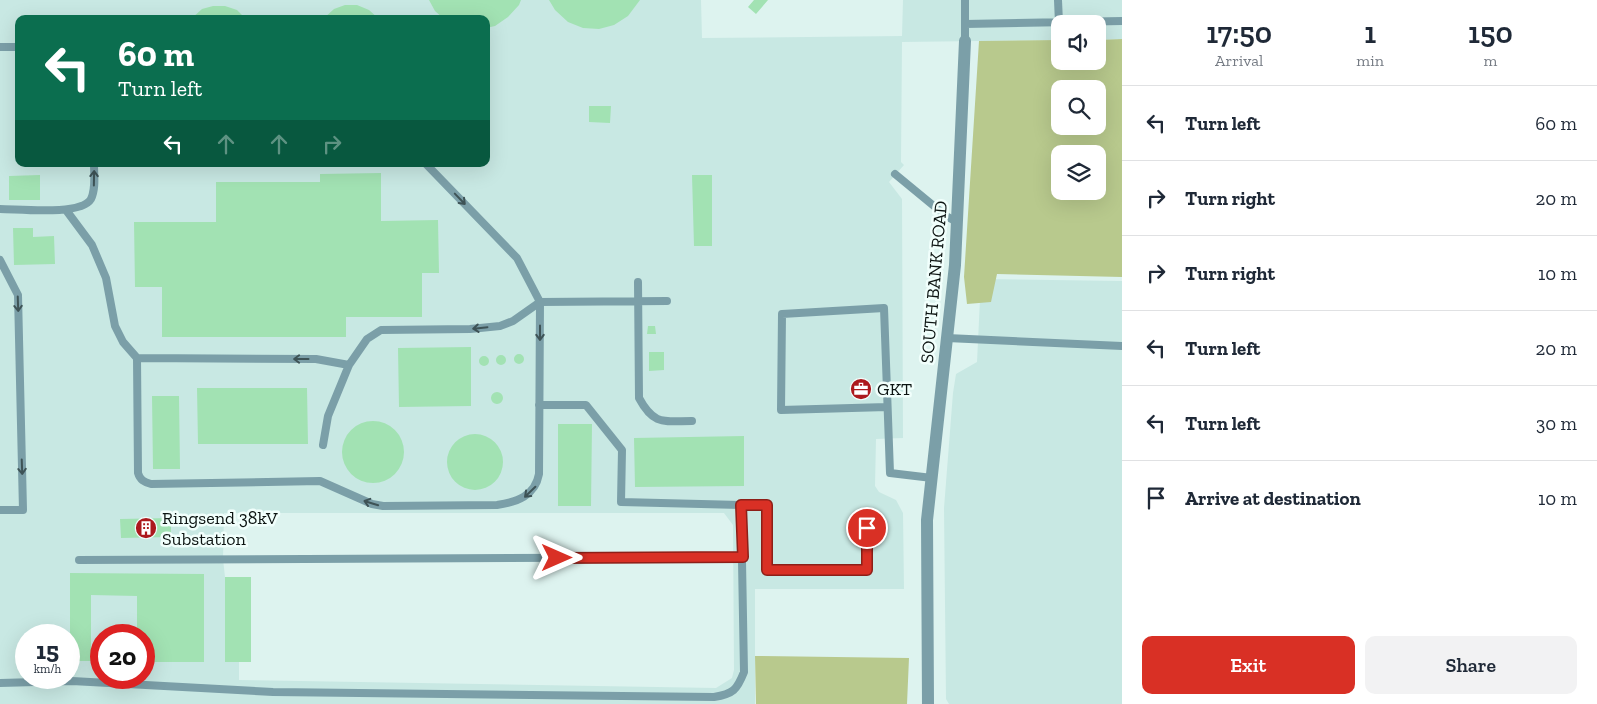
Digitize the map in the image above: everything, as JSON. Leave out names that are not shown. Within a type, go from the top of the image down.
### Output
[{"type":"street","name":"SOUTH BANK ROAD","points":[[928,704],[927,520],[955,265],[964,42]]},
{"type":"lane","points":[[964,42],[965,0]]},
{"type":"lane","points":[[1058,0],[1059,15]]},
{"type":"lane","points":[[1106,21],[1122,21]]},
{"type":"lane","points":[[965,24],[1051,22]]},
{"type":"lane","points":[[0,46],[15,47]]},
{"type":"lane","points":[[0,209],[66,210],[84,205],[90,201],[93,192],[94,167]]},
{"type":"lane","points":[[66,210],[92,245],[106,278],[115,326],[123,342],[137,358],[138,472],[140,478],[145,483],[320,481],[372,504],[382,506],[504,504],[522,499],[537,484],[539,474],[540,302],[516,258],[429,167]]},
{"type":"lane","points":[[895,174],[946,216],[957,222]]},
{"type":"lane","points":[[0,260],[18,296],[24,510],[0,510]]},
{"type":"lane","points":[[638,282],[639,398],[645,411],[661,422],[692,421]]},
{"type":"lane","points":[[323,445],[328,416],[349,365],[367,339],[381,330],[470,329],[500,326],[513,321],[540,302],[667,301]]},
{"type":"lane","points":[[887,407],[781,410],[782,314],[884,308],[890,473],[932,478]]},
{"type":"lane","points":[[947,338],[1122,346]]},
{"type":"lane","points":[[137,358],[316,359],[349,365]]},
{"type":"lane","points":[[539,404],[586,404],[622,450],[621,502],[767,505],[767,570],[867,570],[867,528]]},
{"type":"lane","points":[[0,683],[72,681],[273,692],[714,697],[728,695],[738,686],[744,672],[741,505]]},
{"type":"lane","points":[[79,560],[743,557]]},
{"type":"shaded area","points":[[0,0],[701,0],[702,38],[902,36],[903,0],[1122,0],[1122,39],[1106,40],[1106,15],[1051,15],[1051,40],[902,42],[901,162],[904,165],[889,182],[902,199],[903,438],[876,439],[875,486],[879,492],[896,500],[903,513],[904,589],[755,589],[755,704],[0,704]],"holes":[[[224,513],[724,513],[733,525],[734,670],[732,678],[716,688],[239,680],[239,662],[225,661]]]},
{"type":"shaded area","points":[[981,279],[1122,281],[1122,704],[949,704],[946,699],[944,508],[953,393],[956,374],[977,362]]},
{"type":"green space","points":[[1122,39],[1122,277],[997,274],[991,302],[967,304],[964,277],[979,41],[1051,40],[1051,70],[1106,70],[1106,40]]},
{"type":"green space","points":[[755,656],[909,658],[907,704],[756,704]]},
{"type":"building","points":[[429,0],[521,0],[508,17],[490,27],[490,15],[440,15]]},
{"type":"building","points":[[549,0],[640,0],[628,16],[614,25],[599,29],[583,28],[568,22],[555,10]]},
{"type":"building","points":[[754,0],[768,0],[756,14],[748,7]]},
{"type":"building","points":[[345,5],[357,5],[369,10],[375,15],[327,15],[334,9]]},
{"type":"building","points":[[213,6],[225,6],[237,10],[242,15],[195,15],[202,9]]},
{"type":"building","points":[[589,106],[611,106],[610,123],[589,122]]},
{"type":"building","points":[[381,173],[381,221],[438,220],[439,273],[422,273],[422,317],[346,317],[346,337],[162,337],[162,287],[135,287],[134,222],[216,222],[216,182],[320,182],[320,174]]},
{"type":"building","points":[[40,175],[40,200],[9,200],[9,176]]},
{"type":"building","points":[[692,175],[712,175],[712,246],[694,246]]},
{"type":"building","points":[[13,228],[33,228],[33,237],[54,236],[55,264],[14,265]]},
{"type":"building","points":[[648,326],[655,326],[656,334],[647,334]]},
{"type":"building","points":[[471,347],[471,406],[399,407],[398,348]]},
{"type":"building","points":[[649,352],[664,352],[664,370],[649,371]]},
{"type":"building","points":[[517,354],[521,354],[524,359],[523,363],[517,364],[514,361],[514,357]]},
{"type":"building","points":[[499,355],[503,355],[506,360],[505,364],[499,365],[496,362],[496,358]]},
{"type":"building","points":[[482,356],[486,356],[489,361],[488,365],[482,366],[479,363],[479,359]]},
{"type":"building","points":[[197,388],[307,388],[308,444],[198,444]]},
{"type":"building","points":[[499,392],[502,393],[502,403],[495,404],[492,403],[491,396],[492,393]]},
{"type":"building","points":[[152,396],[179,396],[180,469],[153,469]]},
{"type":"building","points":[[373,421],[390,426],[395,430],[399,435],[404,452],[399,469],[395,474],[390,478],[373,483],[356,478],[351,474],[347,469],[342,452],[347,435],[351,430],[356,426]]},
{"type":"building","points":[[558,424],[592,424],[591,506],[558,506]]},
{"type":"building","points":[[469,434],[481,434],[491,438],[499,446],[503,462],[499,478],[491,486],[481,490],[469,490],[459,486],[451,478],[447,468],[447,456],[451,446],[459,438]]},
{"type":"building","points":[[744,436],[744,486],[635,487],[634,438]]},
{"type":"building","name":"Ringsend 38kV Substation","points":[[171,518],[171,537],[121,538],[120,519]]},
{"type":"building","points":[[70,573],[204,574],[204,662],[155,662],[155,624],[137,624],[137,596],[91,595],[90,661],[80,661],[80,624],[70,624]]},
{"type":"building","points":[[225,577],[251,577],[251,662],[225,662]]},
{"type":"place","name":"GKT","points":[[861,389]]},
{"type":"place","name":"Ringsend 38kV Substation","points":[[146,528]]},
{"type":"route","points":[[557,558],[743,557],[741,505],[767,505],[767,570],[867,570],[867,528]]}]
